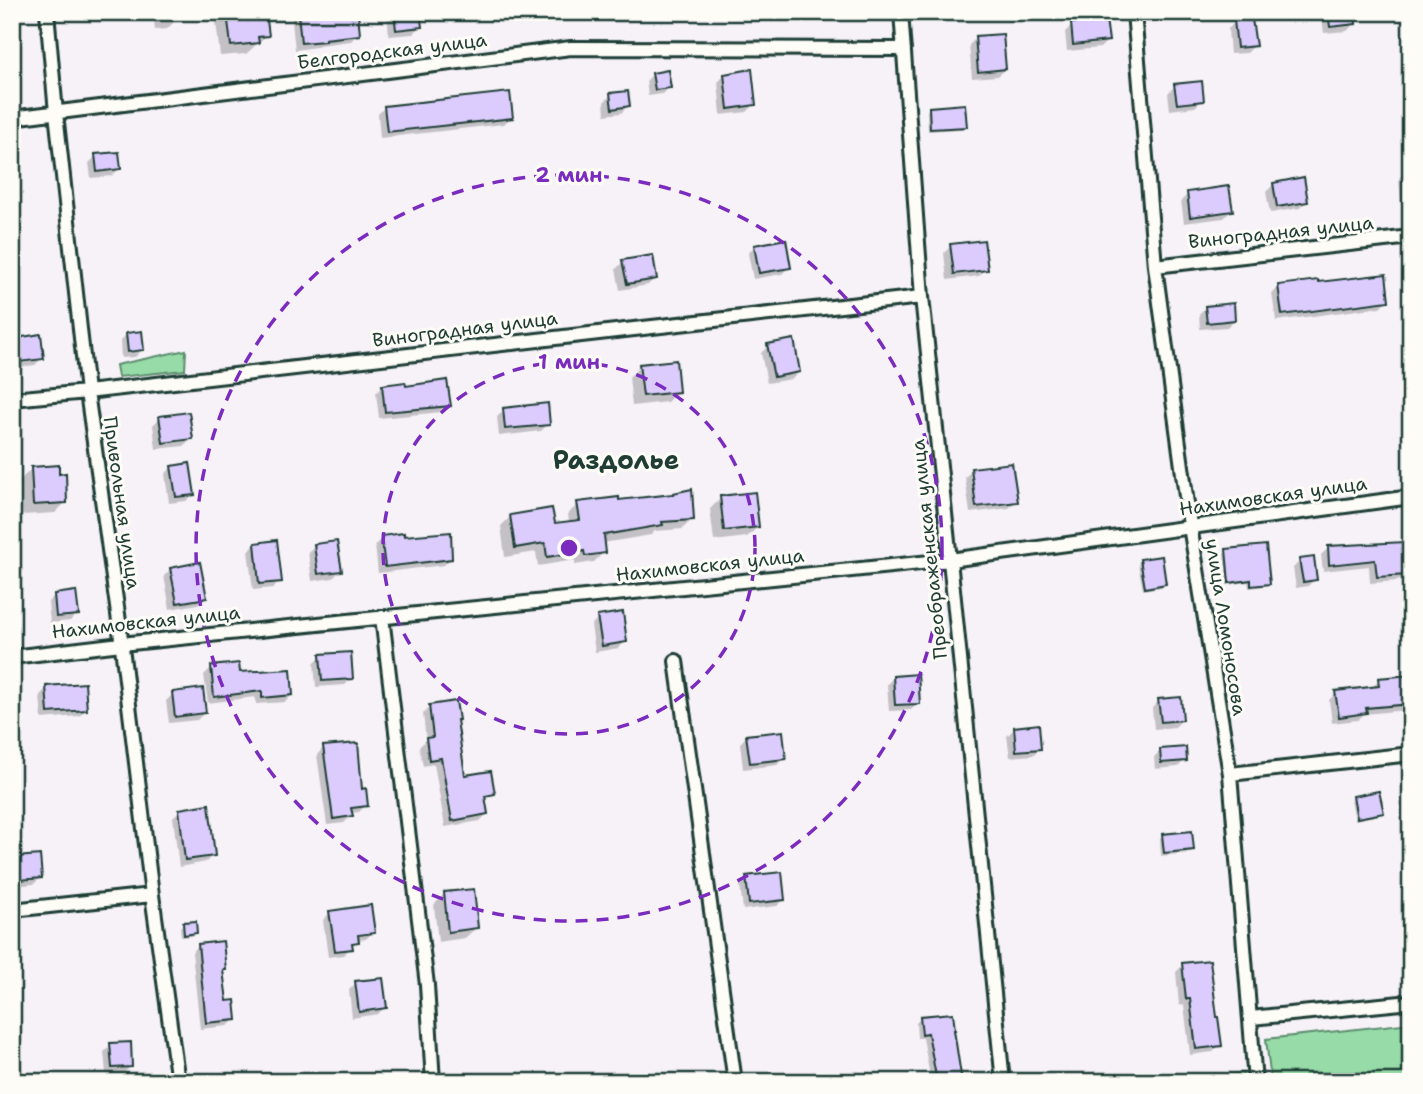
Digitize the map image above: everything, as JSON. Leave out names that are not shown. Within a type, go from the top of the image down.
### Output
[{"type":"street","name":"Привольная улица","points":[[47,12],[87,392],[178,1082]]},
{"type":"street","name":"Преображенская улица","points":[[901,12],[922,297],[1003,1082]]},
{"type":"street","name":"улица Ломоносова","points":[[1134,12],[1155,266],[1190,526],[1230,774],[1255,1082]]},
{"type":"street","name":"Белгородская улица","points":[[12,118],[570,48],[904,49]]},
{"type":"street","name":"Виноградная улица","points":[[1155,266],[1411,237]]},
{"type":"street","name":"Виноградная улица","points":[[12,398],[87,392],[922,297]]},
{"type":"street","name":"Нахимовская улица","points":[[12,657],[950,560],[1411,497]]},
{"type":"street","points":[[382,617],[427,985],[433,1082]]},
{"type":"street","points":[[676,661],[734,1082]]},
{"type":"street","points":[[1230,774],[1411,754]]},
{"type":"street","points":[[12,910],[152,895]]},
{"type":"street","points":[[1251,1018],[1411,1002]]},
{"type":"green space","points":[[186,350],[185,370],[118,377],[116,365]]},
{"type":"green space","points":[[1411,1023],[1411,1082],[1271,1082],[1266,1039]]},
{"type":"green space","points":[[1243,1073],[1244,1082],[1160,1082]]},
{"type":"building","points":[[227,12],[266,12],[269,36],[258,37],[259,43],[231,46]]},
{"type":"building","points":[[298,12],[358,12],[360,35],[301,43]]},
{"type":"building","points":[[394,12],[420,12],[422,27],[396,30]]},
{"type":"building","points":[[1328,12],[1355,12],[1356,24],[1330,27]]},
{"type":"building","points":[[1106,19],[1109,41],[1073,45],[1071,23]]},
{"type":"building","points":[[1252,19],[1256,46],[1237,48],[1234,20]]},
{"type":"building","points":[[1003,34],[1006,69],[978,72],[975,36]]},
{"type":"building","points":[[752,69],[756,105],[728,109],[724,74]]},
{"type":"building","points":[[668,70],[671,88],[655,90],[652,73]]},
{"type":"building","points":[[1202,81],[1204,101],[1177,104],[1174,84]]},
{"type":"building","points":[[628,91],[630,106],[612,109],[610,93]]},
{"type":"building","points":[[510,92],[513,118],[387,132],[384,106]]},
{"type":"building","points":[[965,104],[967,127],[930,129],[929,107]]},
{"type":"building","points":[[119,152],[121,169],[97,172],[95,154]]},
{"type":"building","points":[[1304,177],[1308,202],[1277,207],[1273,183]]},
{"type":"building","points":[[1229,186],[1233,211],[1190,217],[1187,192]]},
{"type":"building","points":[[786,239],[791,268],[759,273],[754,245]]},
{"type":"building","points":[[984,240],[988,270],[954,274],[950,244]]},
{"type":"building","points":[[653,255],[657,279],[627,284],[622,260]]},
{"type":"building","points":[[1386,274],[1389,301],[1282,315],[1278,285]]},
{"type":"building","points":[[1234,303],[1235,320],[1207,323],[1205,306]]},
{"type":"building","points":[[142,331],[144,350],[128,352],[126,333]]},
{"type":"building","points":[[41,334],[44,359],[19,362],[16,338]]},
{"type":"building","points":[[794,339],[800,372],[774,377],[767,344]]},
{"type":"building","points":[[676,360],[679,392],[643,396],[639,364]]},
{"type":"building","points":[[447,380],[451,406],[385,412],[382,385],[405,382],[406,386]]},
{"type":"building","points":[[548,403],[550,425],[505,429],[503,408]]},
{"type":"building","points":[[189,412],[193,439],[163,443],[159,416]]},
{"type":"building","points":[[190,463],[195,495],[176,497],[171,466]]},
{"type":"building","points":[[1012,463],[1018,502],[976,507],[971,468]]},
{"type":"building","points":[[59,465],[59,474],[66,473],[67,503],[33,505],[31,467]]},
{"type":"building","points":[[692,489],[694,520],[662,522],[663,525],[604,535],[606,553],[585,556],[584,551],[547,557],[545,543],[515,548],[510,515],[552,508],[555,523],[580,520],[577,502],[673,494]]},
{"type":"building","points":[[755,492],[759,527],[724,531],[720,496]]},
{"type":"building","points":[[451,532],[452,559],[385,567],[381,536]]},
{"type":"building","points":[[277,540],[282,582],[259,584],[255,543]]},
{"type":"building","points":[[337,541],[342,571],[318,574],[314,544]]},
{"type":"building","points":[[1405,542],[1407,575],[1377,577],[1375,560],[1329,565],[1328,546]]},
{"type":"building","points":[[1266,545],[1270,584],[1251,586],[1251,580],[1229,583],[1226,549]]},
{"type":"building","points":[[1162,556],[1166,584],[1145,588],[1140,559]]},
{"type":"building","points":[[1314,557],[1317,580],[1303,582],[1299,559]]},
{"type":"building","points":[[200,562],[207,598],[177,603],[170,568]]},
{"type":"building","points":[[76,591],[79,615],[56,617],[54,594]]},
{"type":"building","points":[[623,612],[627,642],[602,646],[597,616]]},
{"type":"building","points":[[351,652],[353,679],[322,681],[320,654]]},
{"type":"building","points":[[239,663],[240,672],[291,669],[293,695],[262,698],[262,691],[214,697],[211,666]]},
{"type":"building","points":[[918,674],[920,704],[895,705],[893,676]]},
{"type":"building","points":[[1411,675],[1411,704],[1366,708],[1367,713],[1339,717],[1335,691],[1379,686],[1378,678]]},
{"type":"building","points":[[85,683],[87,710],[48,713],[46,686]]},
{"type":"building","points":[[203,688],[206,713],[175,717],[172,692]]},
{"type":"building","points":[[1181,697],[1183,720],[1161,722],[1158,699]]},
{"type":"building","points":[[456,701],[465,775],[491,771],[495,794],[485,796],[488,814],[452,821],[441,758],[429,760],[426,738],[433,737],[429,705]]},
{"type":"building","points":[[1039,724],[1041,749],[1016,751],[1014,727]]},
{"type":"building","points":[[783,731],[786,759],[750,763],[746,735]]},
{"type":"building","points":[[358,743],[362,789],[366,788],[368,806],[351,808],[353,816],[333,819],[323,746]]},
{"type":"building","points":[[1186,747],[1187,761],[1161,763],[1160,749]]},
{"type":"building","points":[[1379,791],[1384,813],[1357,818],[1353,796]]},
{"type":"building","points":[[209,804],[215,856],[185,860],[179,809]]},
{"type":"building","points":[[1192,831],[1194,850],[1164,853],[1162,834]]},
{"type":"building","points":[[40,855],[42,878],[19,880],[16,857]]},
{"type":"building","points":[[782,872],[785,900],[749,904],[746,876]]},
{"type":"building","points":[[474,889],[478,928],[448,932],[444,892]]},
{"type":"building","points":[[371,905],[375,933],[358,935],[359,942],[352,943],[353,949],[335,951],[329,911]]},
{"type":"building","points":[[196,921],[197,933],[184,935],[183,922]]},
{"type":"building","points":[[223,941],[227,1001],[235,1000],[237,1020],[206,1023],[198,944]]},
{"type":"building","points":[[1210,960],[1222,1046],[1196,1049],[1190,999],[1186,999],[1182,963]]},
{"type":"building","points":[[383,978],[387,1008],[359,1012],[355,981]]},
{"type":"building","points":[[953,1013],[962,1082],[937,1082],[928,1033],[922,1034],[920,1016]]},
{"type":"building","points":[[131,1042],[132,1067],[112,1068],[110,1043]]},
{"type":"district","name":"Раздолье","points":[[616,459]]}]
